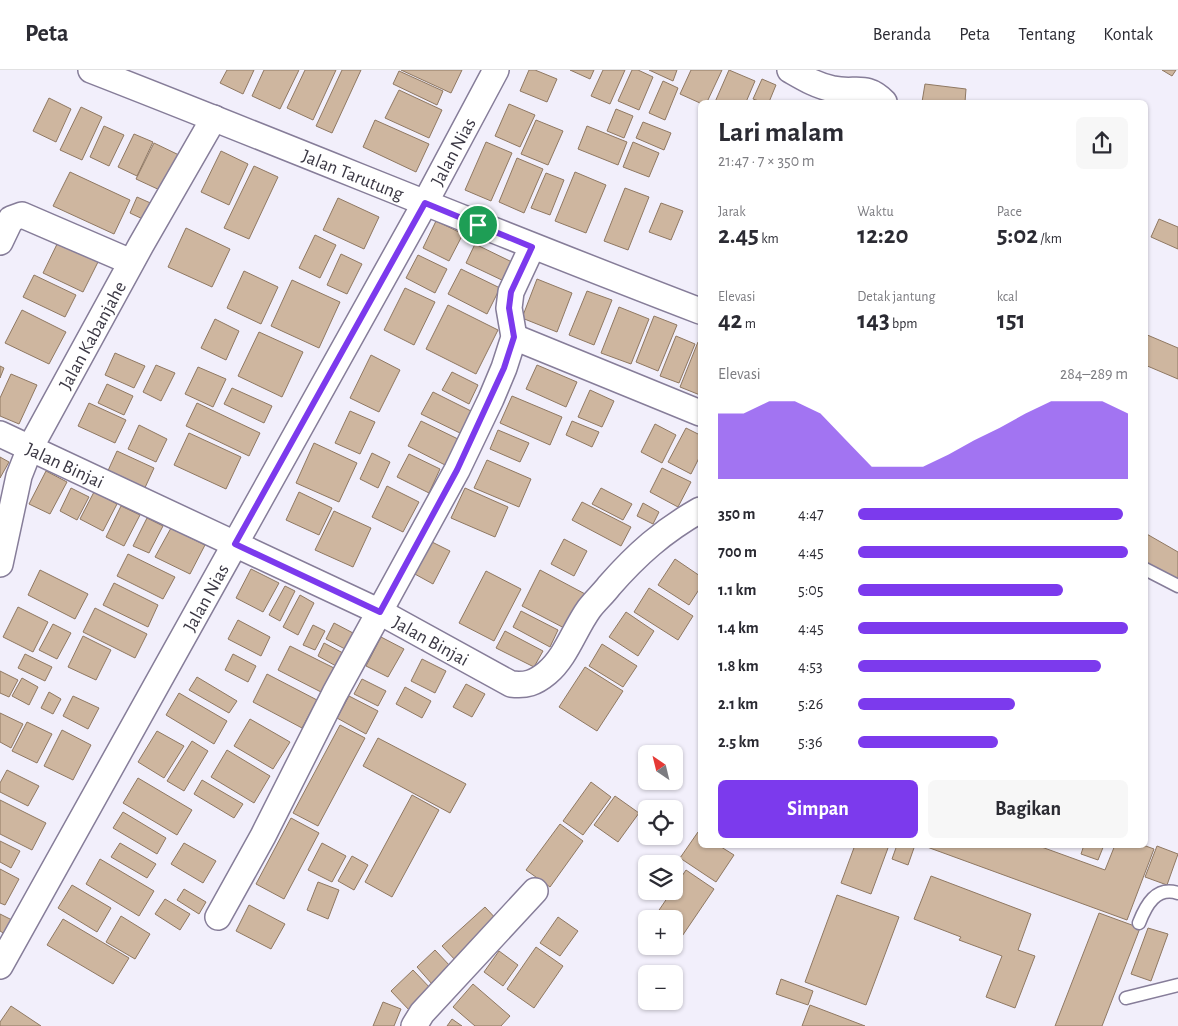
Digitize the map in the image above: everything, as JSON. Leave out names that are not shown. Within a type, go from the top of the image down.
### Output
[{"type":"street","name":"Jalan Tarutung","points":[[91,70],[532,247],[698,310]]},
{"type":"street","name":"Jalan Nias","points":[[0,966],[425,203],[496,70]]},
{"type":"street","points":[[790,70],[815,84],[834,90],[850,91],[862,89],[874,93],[882,100]]},
{"type":"street","name":"Jalan Kabanjahe","points":[[0,564],[18,476],[30,448],[131,262],[214,118]]},
{"type":"street","points":[[0,242],[11,219],[22,215],[131,262]]},
{"type":"street","points":[[218,918],[263,836],[335,693],[457,470],[504,368],[514,337],[509,308],[511,292],[532,247]]},
{"type":"street","points":[[514,337],[698,412]]},
{"type":"street","name":"Jalan Binjai","points":[[0,434],[380,612],[511,684],[523,686],[534,682],[557,663],[589,609],[652,541],[678,522],[698,511]]},
{"type":"street","points":[[414,1026],[422,1014],[535,891]]},
{"type":"lane","points":[[1148,571],[1178,586]]},
{"type":"lane","points":[[1139,923],[1149,903],[1156,896],[1170,891],[1178,894]]},
{"type":"lane","points":[[1126,998],[1178,985]]},
{"type":"building","points":[[227,70],[254,70],[243,94],[220,83]]},
{"type":"building","points":[[264,70],[299,70],[280,109],[252,96]]},
{"type":"building","points":[[305,70],[336,70],[313,120],[287,108]]},
{"type":"building","points":[[342,70],[361,70],[332,133],[316,126]]},
{"type":"building","points":[[401,70],[462,70],[451,93]]},
{"type":"building","points":[[529,70],[535,70],[557,79],[547,102],[520,91]]},
{"type":"building","points":[[570,70],[594,70],[590,79]]},
{"type":"building","points":[[603,70],[625,70],[610,104],[591,96]]},
{"type":"building","points":[[632,70],[638,70],[653,77],[639,110],[618,101]]},
{"type":"building","points":[[649,70],[677,70],[673,81]]},
{"type":"building","points":[[691,70],[722,70],[708,100],[698,100],[698,102],[680,94]]},
{"type":"building","points":[[729,70],[755,81],[747,100],[716,100]]},
{"type":"building","points":[[1162,70],[1176,70],[1172,76]]},
{"type":"building","points":[[399,71],[443,91],[437,105],[393,84]]},
{"type":"building","points":[[762,79],[776,85],[770,100],[753,99]]},
{"type":"building","points":[[663,81],[678,88],[665,120],[649,113]]},
{"type":"building","points":[[925,84],[966,89],[965,100],[922,100]]},
{"type":"building","points":[[399,90],[442,110],[429,138],[385,118]]},
{"type":"building","points":[[49,98],[71,109],[56,142],[33,131]]},
{"type":"building","points":[[509,104],[535,115],[520,147],[495,136]]},
{"type":"building","points":[[81,107],[102,117],[82,160],[60,150]]},
{"type":"building","points":[[616,109],[633,116],[624,138],[607,131]]},
{"type":"building","points":[[375,120],[429,144],[416,172],[363,147]]},
{"type":"building","points":[[536,120],[563,131],[548,165],[521,154]]},
{"type":"building","points":[[643,122],[671,133],[664,150],[636,138]]},
{"type":"building","points":[[104,126],[124,135],[109,166],[90,157]]},
{"type":"building","points":[[587,126],[627,142],[618,165],[578,149]]},
{"type":"building","points":[[134,134],[153,142],[137,176],[118,167]]},
{"type":"building","points":[[486,142],[512,153],[491,201],[465,190]]},
{"type":"building","points":[[633,142],[659,153],[649,177],[623,167]]},
{"type":"building","points":[[154,143],[181,156],[164,192],[136,179]]},
{"type":"building","points":[[221,151],[248,164],[229,205],[201,192]]},
{"type":"building","points":[[517,158],[543,169],[524,213],[499,202]]},
{"type":"building","points":[[254,166],[278,177],[249,239],[224,228]]},
{"type":"building","points":[[70,172],[130,200],[114,234],[53,206]]},
{"type":"building","points":[[575,172],[606,185],[586,233],[555,221]]},
{"type":"building","points":[[546,173],[564,180],[550,215],[531,208]]},
{"type":"building","points":[[625,188],[649,197],[628,250],[604,241]]},
{"type":"building","points":[[137,197],[155,205],[147,221],[130,213]]},
{"type":"building","points":[[338,198],[379,217],[364,249],[323,230]]},
{"type":"building","points":[[661,203],[683,211],[671,240],[649,232]]},
{"type":"building","points":[[1159,219],[1178,227],[1178,249],[1151,237]]},
{"type":"building","points":[[436,221],[463,234],[449,261],[423,248]]},
{"type":"building","points":[[186,228],[230,249],[212,287],[168,267]]},
{"type":"building","points":[[315,235],[336,245],[320,278],[299,268]]},
{"type":"building","points":[[60,238],[100,258],[83,292],[43,273]]},
{"type":"building","points":[[475,244],[516,264],[506,282],[466,263]]},
{"type":"building","points":[[341,254],[362,264],[347,294],[327,285]]},
{"type":"building","points":[[418,255],[447,269],[435,293],[406,278]]},
{"type":"building","points":[[461,269],[500,288],[487,314],[448,294]]},
{"type":"building","points":[[244,271],[278,287],[261,324],[227,308]]},
{"type":"building","points":[[34,275],[76,295],[65,317],[23,297]]},
{"type":"building","points":[[537,279],[572,293],[557,332],[522,318]]},
{"type":"building","points":[[292,280],[340,302],[319,348],[271,326]]},
{"type":"building","points":[[405,288],[435,302],[414,345],[384,330]]},
{"type":"building","points":[[587,291],[612,300],[594,345],[569,335]]},
{"type":"building","points":[[448,305],[498,330],[476,374],[426,349]]},
{"type":"building","points":[[619,307],[649,319],[631,364],[601,353]]},
{"type":"building","points":[[22,310],[66,332],[49,364],[5,343]]},
{"type":"building","points":[[654,316],[677,325],[658,371],[636,362]]},
{"type":"building","points":[[215,319],[239,331],[226,360],[201,348]]},
{"type":"building","points":[[259,332],[303,352],[282,397],[238,376]]},
{"type":"building","points":[[1148,335],[1178,348],[1178,379],[1148,366]]},
{"type":"building","points":[[676,336],[695,344],[679,383],[660,376]]},
{"type":"building","points":[[698,342],[698,394],[680,387]]},
{"type":"building","points":[[115,353],[145,366],[134,388],[105,375]]},
{"type":"building","points":[[371,355],[400,370],[379,412],[350,398]]},
{"type":"building","points":[[156,365],[175,373],[161,401],[143,392]]},
{"type":"building","points":[[537,365],[577,382],[566,407],[526,389]]},
{"type":"building","points":[[0,366],[4,368],[0,378]]},
{"type":"building","points":[[198,367],[226,379],[213,407],[185,394]]},
{"type":"building","points":[[452,372],[478,385],[469,404],[442,390]]},
{"type":"building","points":[[11,374],[37,385],[19,424],[0,416],[0,398]]},
{"type":"building","points":[[107,384],[133,396],[124,415],[98,403]]},
{"type":"building","points":[[232,388],[272,406],[264,423],[224,404]]},
{"type":"building","points":[[590,390],[614,401],[602,427],[578,417]]},
{"type":"building","points":[[433,392],[473,412],[462,434],[421,414]]},
{"type":"building","points":[[512,396],[562,417],[550,445],[500,423]]},
{"type":"building","points":[[89,403],[126,420],[115,443],[78,426]]},
{"type":"building","points":[[197,403],[260,433],[249,456],[186,426]]},
{"type":"building","points":[[350,411],[375,422],[360,454],[335,443]]},
{"type":"building","points":[[421,421],[460,440],[447,466],[408,446]]},
{"type":"building","points":[[572,421],[599,432],[592,447],[566,435]]},
{"type":"building","points":[[655,424],[676,435],[662,463],[641,452]]},
{"type":"building","points":[[139,425],[167,439],[156,462],[128,449]]},
{"type":"building","points":[[686,428],[698,434],[698,460],[691,474],[668,462]]},
{"type":"building","points":[[498,430],[529,443],[520,462],[490,449]]},
{"type":"building","points":[[189,433],[241,457],[226,489],[174,465]]},
{"type":"building","points":[[314,443],[357,463],[339,502],[296,483]]},
{"type":"building","points":[[117,451],[154,468],[143,492],[106,475]]},
{"type":"building","points":[[372,453],[390,462],[378,488],[360,479]]},
{"type":"building","points":[[409,454],[440,469],[429,493],[397,477]]},
{"type":"building","points":[[0,457],[9,462],[0,478]]},
{"type":"building","points":[[487,460],[531,479],[519,507],[474,488]]},
{"type":"building","points":[[662,468],[691,482],[678,507],[650,492]]},
{"type":"building","points":[[46,471],[67,482],[50,514],[29,504]]},
{"type":"building","points":[[387,486],[419,502],[403,532],[372,517]]},
{"type":"building","points":[[71,488],[89,497],[77,520],[60,511]]},
{"type":"building","points":[[465,488],[508,507],[495,537],[451,518]]},
{"type":"building","points":[[601,488],[632,504],[623,520],[592,504]]},
{"type":"building","points":[[94,492],[117,504],[103,531],[80,519]]},
{"type":"building","points":[[299,492],[332,508],[319,535],[286,520]]},
{"type":"building","points":[[582,502],[631,527],[621,546],[572,520]]},
{"type":"building","points":[[643,503],[659,512],[653,524],[637,516]]},
{"type":"building","points":[[121,506],[140,515],[124,546],[106,537]]},
{"type":"building","points":[[334,511],[371,528],[353,567],[315,550]]},
{"type":"building","points":[[147,518],[163,526],[149,553],[133,546]]},
{"type":"building","points":[[171,528],[205,545],[190,574],[155,557]]},
{"type":"building","points":[[1148,535],[1178,552],[1178,581],[1148,564]]},
{"type":"building","points":[[564,539],[587,551],[574,576],[551,564]]},
{"type":"building","points":[[430,541],[450,551],[433,584],[413,573]]},
{"type":"building","points":[[128,554],[175,577],[163,599],[117,576]]},
{"type":"building","points":[[675,559],[698,575],[698,591],[689,605],[658,585]]},
{"type":"building","points":[[251,569],[279,583],[263,612],[236,598]]},
{"type":"building","points":[[40,570],[88,594],[75,619],[28,595]]},
{"type":"building","points":[[540,570],[587,595],[568,630],[522,606]]},
{"type":"building","points":[[486,571],[521,589],[494,641],[459,623]]},
{"type":"building","points":[[114,583],[158,605],[148,627],[103,605]]},
{"type":"building","points":[[285,586],[295,591],[280,621],[269,615]]},
{"type":"building","points":[[649,588],[693,616],[678,640],[634,612]]},
{"type":"building","points":[[300,595],[314,603],[298,635],[283,627]]},
{"type":"building","points":[[18,607],[48,622],[33,652],[3,637]]},
{"type":"building","points":[[95,608],[147,634],[135,658],[83,632]]},
{"type":"building","points":[[521,611],[558,630],[550,647],[513,627]]},
{"type":"building","points":[[626,612],[654,631],[638,656],[609,637]]},
{"type":"building","points":[[238,620],[270,637],[261,656],[228,639]]},
{"type":"building","points":[[334,623],[353,633],[345,649],[326,639]]},
{"type":"building","points":[[53,624],[71,633],[57,659],[39,650]]},
{"type":"building","points":[[313,625],[325,631],[315,650],[303,645]]},
{"type":"building","points":[[505,631],[543,651],[534,667],[496,648]]},
{"type":"building","points":[[83,636],[111,650],[96,680],[68,667]]},
{"type":"building","points":[[381,637],[404,649],[388,677],[366,666]]},
{"type":"building","points":[[324,643],[343,653],[336,666],[318,656]]},
{"type":"building","points":[[602,644],[637,666],[623,687],[589,666]]},
{"type":"building","points":[[290,646],[334,668],[321,692],[278,670]]},
{"type":"building","points":[[25,654],[52,667],[45,681],[18,668]]},
{"type":"building","points":[[233,654],[256,666],[248,682],[225,670]]},
{"type":"building","points":[[422,659],[446,671],[435,693],[411,681]]},
{"type":"building","points":[[585,667],[623,691],[597,731],[559,707]]},
{"type":"building","points":[[0,671],[18,680],[9,697],[0,693]]},
{"type":"building","points":[[267,674],[317,700],[302,728],[253,702]]},
{"type":"building","points":[[197,677],[237,701],[229,713],[189,690]]},
{"type":"building","points":[[22,678],[38,687],[29,705],[12,696]]},
{"type":"building","points":[[362,679],[386,691],[378,706],[354,694]]},
{"type":"building","points":[[466,684],[485,694],[472,717],[453,707]]},
{"type":"building","points":[[405,687],[431,701],[422,718],[396,704]]},
{"type":"building","points":[[49,692],[61,699],[53,714],[41,708]]},
{"type":"building","points":[[179,693],[227,721],[214,744],[166,715]]},
{"type":"building","points":[[73,696],[99,708],[88,729],[63,716]]},
{"type":"building","points":[[349,696],[378,711],[366,734],[337,718]]},
{"type":"building","points":[[0,713],[23,724],[11,748],[0,742]]},
{"type":"building","points":[[250,719],[290,742],[273,769],[234,746]]},
{"type":"building","points":[[27,722],[52,734],[37,763],[12,751]]},
{"type":"building","points":[[340,725],[365,738],[318,826],[293,813]]},
{"type":"building","points":[[62,730],[91,745],[73,780],[44,766]]},
{"type":"building","points":[[157,731],[184,746],[164,778],[138,762]]},
{"type":"building","points":[[378,738],[466,784],[450,813],[363,766]]},
{"type":"building","points":[[192,741],[208,751],[184,791],[167,781]]},
{"type":"building","points":[[227,750],[270,776],[254,803],[211,777]]},
{"type":"building","points":[[7,770],[39,786],[28,806],[0,792],[0,783]]},
{"type":"building","points":[[138,778],[192,810],[177,835],[123,803]]},
{"type":"building","points":[[202,780],[243,804],[234,818],[194,794]]},
{"type":"building","points":[[591,782],[611,797],[583,835],[563,821]]},
{"type":"building","points":[[412,795],[439,810],[392,897],[365,882]]},
{"type":"building","points":[[615,796],[638,812],[618,842],[594,825]]},
{"type":"building","points":[[0,800],[46,823],[32,850],[0,834]]},
{"type":"building","points":[[123,812],[166,838],[157,854],[113,828]]},
{"type":"building","points":[[291,818],[319,833],[284,899],[256,884]]},
{"type":"building","points":[[560,824],[583,841],[550,887],[526,870]]},
{"type":"building","points":[[698,832],[698,848],[723,848],[734,855],[716,882],[683,860],[682,855]]},
{"type":"building","points":[[0,841],[20,851],[11,868],[0,862]]},
{"type":"building","points":[[120,843],[156,864],[147,878],[111,857]]},
{"type":"building","points":[[184,843],[216,861],[203,883],[171,864]]},
{"type":"building","points":[[322,843],[346,856],[332,882],[308,870]]},
{"type":"building","points":[[1157,846],[1178,854],[1167,885],[1145,877]]},
{"type":"building","points":[[1148,847],[1154,849],[1127,920],[930,848],[1044,848],[1105,870],[1114,848]]},
{"type":"building","points":[[854,848],[888,848],[871,894],[841,883]]},
{"type":"building","points":[[896,848],[914,848],[908,865],[892,859]]},
{"type":"building","points":[[1083,848],[1103,848],[1098,860],[1081,854]]},
{"type":"building","points":[[352,856],[368,865],[354,890],[338,881]]},
{"type":"building","points":[[100,859],[154,891],[139,916],[86,884]]},
{"type":"building","points":[[0,869],[19,879],[5,905],[0,903]]},
{"type":"building","points":[[686,870],[714,889],[683,935],[683,910],[659,910],[666,900],[683,900],[683,874]]},
{"type":"building","points":[[931,876],[1031,914],[1018,950],[1035,956],[1015,1008],[986,997],[1002,956],[959,940],[961,937],[914,919]]},
{"type":"building","points":[[318,882],[339,890],[328,919],[307,910]]},
{"type":"building","points":[[72,885],[111,908],[97,932],[58,908]]},
{"type":"building","points":[[184,889],[206,902],[199,914],[177,900]]},
{"type":"building","points":[[837,895],[899,917],[866,1005],[805,982]]},
{"type":"building","points":[[165,899],[190,914],[180,930],[155,914]]},
{"type":"building","points":[[249,905],[285,924],[271,949],[236,931]]},
{"type":"building","points":[[485,907],[499,922],[457,962],[442,946]]},
{"type":"building","points":[[1099,913],[1140,928],[1102,1026],[1055,1026]]},
{"type":"building","points":[[0,914],[12,920],[5,934],[0,931]]},
{"type":"building","points":[[121,916],[150,934],[135,959],[106,942]]},
{"type":"building","points":[[558,917],[578,931],[560,956],[540,943]]},
{"type":"building","points":[[63,919],[129,958],[113,984],[47,945]]},
{"type":"building","points":[[1148,928],[1168,934],[1151,981],[1131,974]]},
{"type":"building","points":[[536,947],[563,966],[534,1008],[507,989]]},
{"type":"building","points":[[435,950],[451,967],[432,984],[417,967]]},
{"type":"building","points":[[499,951],[518,965],[503,986],[484,972]]},
{"type":"building","points":[[413,970],[433,991],[411,1012],[391,991]]},
{"type":"building","points":[[781,979],[813,991],[808,1005],[776,994]]},
{"type":"building","points":[[473,984],[510,1016],[501,1026],[475,1026],[453,1007]]},
{"type":"building","points":[[383,1002],[401,1009],[394,1026],[373,1026]]},
{"type":"building","points":[[810,1005],[865,1026],[802,1026]]},
{"type":"building","points":[[11,1006],[41,1026],[0,1026],[0,1022]]},
{"type":"building","points":[[452,1019],[462,1026],[447,1026]]},
{"type":"route","points":[[425,203],[478,225],[532,247],[511,292],[509,308],[514,337],[512,345],[504,368],[457,470],[380,612],[235,544],[425,203]]}]
